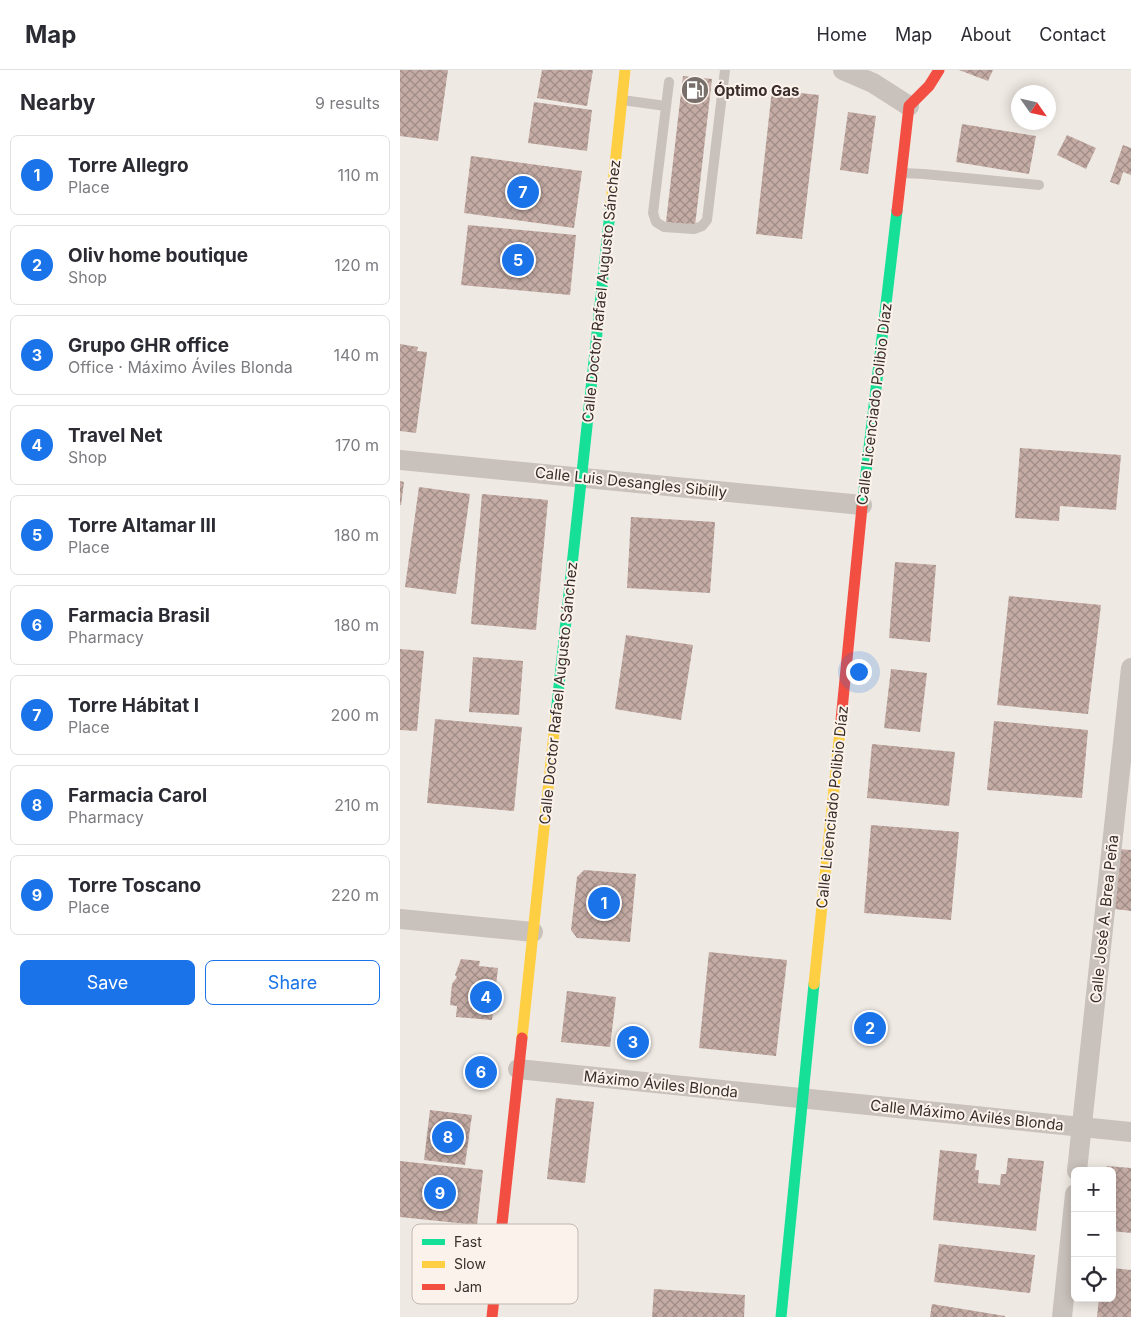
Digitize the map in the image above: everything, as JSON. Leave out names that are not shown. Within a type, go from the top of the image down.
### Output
[{"type":"street","name":"Calle Doctor Rafael Augusto Sánchez","points":[[502,1224],[580,477],[625,70]]},
{"type":"street","points":[[843,70],[873,83],[909,106],[929,86],[939,70]]},
{"type":"street","name":"Calle Licenciado Polibio Díaz","points":[[781,1317],[862,504],[909,106]]},
{"type":"street","name":"Calle Luis Desangles Sibilly","points":[[400,460],[862,504]]},
{"type":"street","name":"Calle José A. Brea Peña","points":[[1077,1167],[1131,668]]},
{"type":"street","points":[[400,920],[533,932]]},
{"type":"street","name":"Máximo Áviles Blonda","points":[[518,1069],[804,1098]]},
{"type":"street","name":"Calle Máximo Avilés Blonda","points":[[804,1098],[1131,1132]]},
{"type":"street","points":[[1071,1257],[1074,1212]]},
{"type":"street","points":[[1062,1317],[1071,1260]]},
{"type":"street","name":"Calle Doctor Rafael Augusto Sánchez","points":[[492,1317],[493,1304]]},
{"type":"lane","points":[[669,82],[653,213],[656,222],[664,227],[694,230],[702,226],[707,220],[725,70]]},
{"type":"lane","points":[[622,100],[666,106]]},
{"type":"lane","points":[[901,173],[1039,186]]},
{"type":"building","points":[[400,70],[448,70],[438,141],[400,136]]},
{"type":"building","points":[[542,70],[593,70],[587,106],[537,98]]},
{"type":"building","points":[[959,70],[993,70],[988,81]]},
{"type":"building","points":[[683,76],[712,79],[695,226],[666,222]]},
{"type":"building","points":[[772,90],[819,95],[802,239],[756,234]]},
{"type":"building","points":[[534,102],[592,110],[587,151],[528,143]]},
{"type":"building","points":[[848,112],[876,116],[868,174],[840,170]]},
{"type":"building","points":[[962,124],[1036,136],[1029,174],[956,162]]},
{"type":"building","points":[[1067,135],[1096,148],[1086,169],[1057,155]]},
{"type":"building","points":[[1123,145],[1131,148],[1131,175],[1123,172],[1119,185],[1110,182]]},
{"type":"building","points":[[471,156],[582,171],[574,228],[464,213]]},
{"type":"building","points":[[468,225],[576,235],[570,295],[461,285]]},
{"type":"building","points":[[400,344],[418,347],[417,351],[427,352],[416,433],[400,431]]},
{"type":"building","points":[[1020,448],[1121,455],[1116,510],[1060,506],[1059,521],[1015,518]]},
{"type":"building","points":[[400,481],[404,482],[401,505],[400,505]]},
{"type":"building","points":[[419,487],[470,494],[456,594],[405,587]]},
{"type":"building","points":[[482,494],[548,500],[536,630],[471,624]]},
{"type":"building","points":[[631,517],[715,522],[710,593],[627,588]]},
{"type":"building","points":[[895,562],[936,565],[930,642],[889,638]]},
{"type":"building","points":[[1009,596],[1101,605],[1088,714],[997,705]]},
{"type":"building","points":[[626,635],[693,645],[681,720],[615,709]]},
{"type":"building","points":[[400,649],[424,651],[417,731],[400,730]]},
{"type":"building","points":[[473,657],[523,661],[519,715],[469,712]]},
{"type":"building","points":[[891,669],[927,673],[920,732],[884,728]]},
{"type":"building","points":[[435,719],[522,727],[514,811],[427,803]]},
{"type":"building","points":[[994,721],[1088,730],[1082,798],[987,790]]},
{"type":"building","points":[[872,744],[955,752],[949,806],[867,798]]},
{"type":"building","points":[[871,825],[959,832],[951,920],[864,913]]},
{"type":"building","points":[[1118,849],[1131,850],[1131,911],[1115,909]]},
{"type":"building","points":[[584,870],[636,874],[630,942],[577,938],[571,930],[577,877]]},
{"type":"building","points":[[709,952],[787,960],[776,1056],[699,1048]]},
{"type":"building","points":[[461,959],[480,961],[479,966],[498,968],[492,1020],[456,1017],[457,1006],[450,1005],[452,984],[457,977],[455,975]]},
{"type":"building","points":[[567,991],[616,997],[610,1047],[561,1042]]},
{"type":"building","points":[[556,1098],[594,1102],[585,1183],[547,1179]]},
{"type":"building","points":[[430,1110],[472,1115],[465,1165],[424,1160]]},
{"type":"building","points":[[940,1150],[977,1154],[975,1170],[979,1170],[978,1183],[1000,1185],[1001,1174],[1006,1174],[1008,1158],[1044,1161],[1036,1231],[933,1220]]},
{"type":"building","points":[[400,1161],[483,1170],[477,1224],[400,1217]]},
{"type":"building","points":[[1107,1166],[1131,1168],[1131,1233],[1116,1231],[1116,1167]]},
{"type":"building","points":[[939,1244],[1035,1255],[1030,1293],[934,1282]]},
{"type":"building","points":[[1116,1268],[1131,1270],[1131,1317],[1097,1317],[1099,1302],[1116,1302]]},
{"type":"building","points":[[654,1289],[745,1295],[744,1317],[652,1317]]},
{"type":"building","points":[[932,1304],[1005,1316],[1005,1317],[930,1317]]},
{"type":"traffic: fast","points":[[556,714],[611,203]]},
{"type":"traffic: fast","points":[[862,507],[897,211]]},
{"type":"traffic: fast","points":[[781,1317],[814,984]]},
{"type":"traffic: slow","points":[[611,203],[625,70]]},
{"type":"traffic: slow","points":[[522,1038],[556,714]]},
{"type":"traffic: slow","points":[[814,984],[841,720]]},
{"type":"traffic: jam","points":[[897,211],[909,106],[929,86],[939,70]]},
{"type":"traffic: jam","points":[[841,720],[862,507]]},
{"type":"traffic: jam","points":[[502,1224],[522,1038]]},
{"type":"traffic: jam","points":[[492,1317],[493,1304]]},
{"type":"place","name":"Óptimo Gas","points":[[695,90]]},
{"type":"place","name":"Torre Hábitat I","points":[[523,192]]},
{"type":"place","name":"Torre Altamar III","points":[[518,260]]},
{"type":"place","name":"Torre Allegro","points":[[604,903]]},
{"type":"place","name":"Travel Net","points":[[486,997]]},
{"type":"place","name":"Oliv home boutique","points":[[870,1028]]},
{"type":"place","name":"Grupo GHR office","points":[[633,1042]]},
{"type":"place","name":"Farmacia Brasil","points":[[481,1072]]},
{"type":"place","name":"Farmacia Carol","points":[[448,1137]]},
{"type":"place","name":"Torre Toscano","points":[[440,1193]]}]
